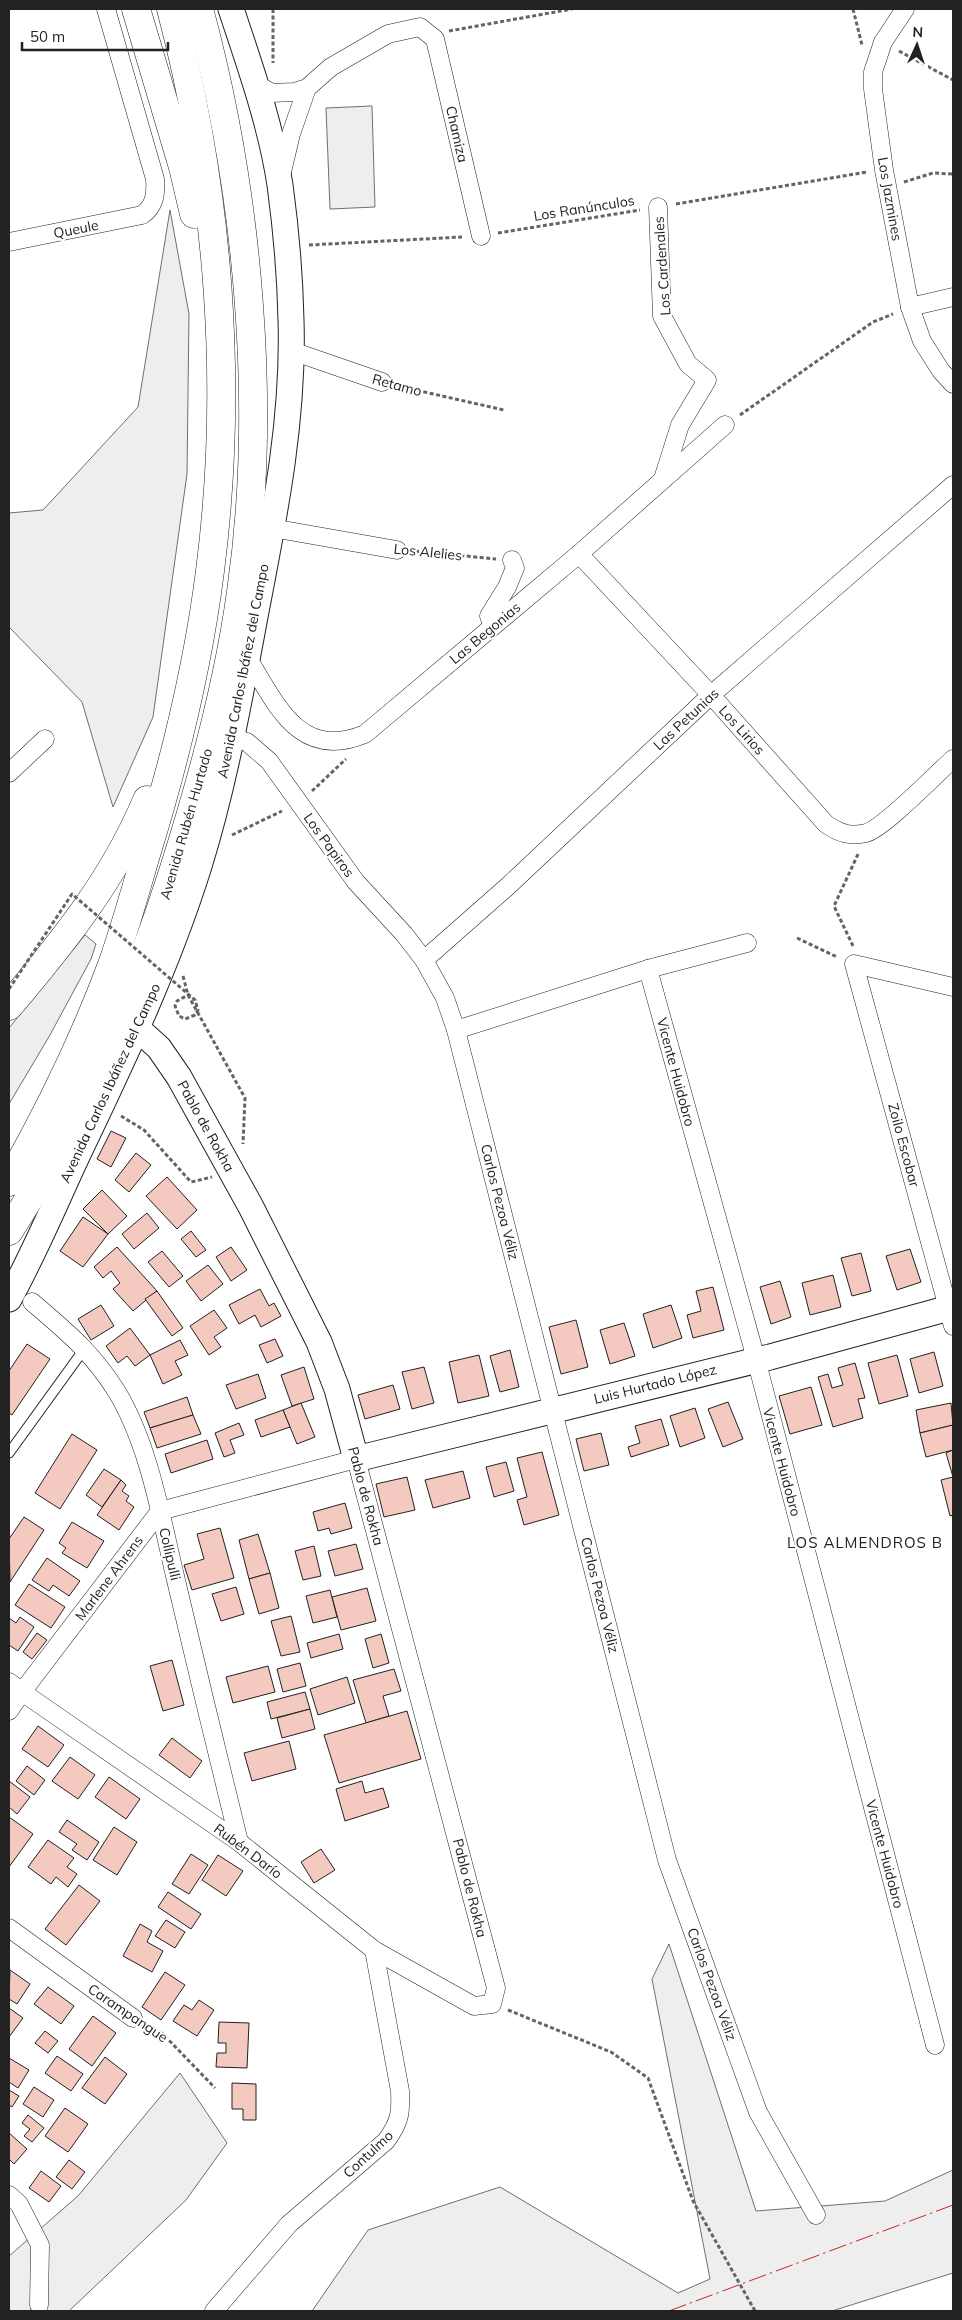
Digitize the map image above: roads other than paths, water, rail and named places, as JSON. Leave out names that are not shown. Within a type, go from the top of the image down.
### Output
[{"type":"highway","points":[[136,9],[183,167],[219,334]]},
{"type":"highway","points":[[171,9],[188,77],[201,147],[211,232],[219,334]]},
{"type":"highway","name":"Avenida Rubén Hurtado","points":[[9,1231],[64,1136],[118,1023],[155,928],[190,816],[220,702],[242,591],[250,493],[252,386],[247,288],[238,206],[221,104],[199,9]]},
{"type":"highway","name":"Avenida Rubén Hurtado","points":[[9,1182],[43,1119],[77,1048],[114,958],[160,810],[189,692],[214,542],[221,413],[219,334]]},
{"type":"highway","points":[[9,1006],[88,909],[124,851],[153,786],[189,692]]},
{"type":"main road","name":"Avenida Carlos Ibáñez del Campo","points":[[20,1300],[150,1002],[199,865],[231,737],[272,528],[286,439],[292,351],[290,290],[280,183],[264,89],[232,9]]},
{"type":"main road","name":"Pablo de Rokha","points":[[138,1029],[159,1048],[174,1070],[226,1162],[319,1342],[337,1389],[356,1459]]},
{"type":"main road","name":"Luis Hurtado López","points":[[356,1459],[756,1359],[952,1314]]},
{"type":"street","name":"Queule","points":[[9,242],[142,215],[151,209],[155,194],[155,179],[106,9]]},
{"type":"street","name":"Los Jazmines","points":[[905,9],[883,42],[873,72],[884,170],[910,307],[922,341],[941,371],[953,384]]},
{"type":"street","name":"Chamiza","points":[[307,88],[331,67],[388,34],[420,27],[435,39],[481,236]]},
{"type":"street","points":[[264,89],[294,92],[307,88]]},
{"type":"street","points":[[280,183],[291,134],[307,88]]},
{"type":"street","name":"Los Cardenales","points":[[658,207],[662,316],[688,364],[707,380],[680,424],[663,480]]},
{"type":"street","points":[[910,307],[953,297]]},
{"type":"street","name":"Retamo","points":[[292,351],[382,382]]},
{"type":"street","name":"Las Begonias","points":[[247,657],[275,701],[298,730],[313,739],[332,742],[349,740],[365,734],[579,554],[725,425]]},
{"type":"street","name":"Las Petunias","points":[[424,960],[507,887],[711,695],[953,485]]},
{"type":"street","name":"Los Alelies","points":[[272,528],[398,550]]},
{"type":"street","name":"Los Lirios","points":[[579,554],[711,695],[826,824],[836,831],[847,835],[868,833],[882,824],[953,759]]},
{"type":"street","points":[[493,626],[489,616],[507,587],[515,568],[512,560]]},
{"type":"street","name":"Los Papiros","points":[[231,737],[247,742],[269,761],[356,882],[404,934],[424,960]]},
{"type":"street","points":[[9,773],[45,740]]},
{"type":"street","points":[[456,1030],[648,969],[747,943]]},
{"type":"street","name":"Carlos Pezoa Véliz","points":[[424,960],[445,998],[456,1030],[667,1860],[758,2112],[816,2215]]},
{"type":"street","name":"Zoilo Escobar","points":[[952,1314],[854,964],[953,987]]},
{"type":"street","name":"Vicente Huidobro","points":[[648,969],[756,1359],[935,2044]]},
{"type":"street","name":"Collipulli","points":[[20,1300],[85,1348],[113,1386],[131,1419],[145,1457],[160,1511],[238,1842]]},
{"type":"street","points":[[160,1511],[356,1459]]},
{"type":"street","name":"Pablo de Rokha","points":[[356,1459],[496,1988],[492,2004]]},
{"type":"street","name":"Marlene Ahrens","points":[[9,1710],[16,1687],[160,1511]]},
{"type":"street","name":"Rubén Darío","points":[[16,1687],[238,1842],[374,1950],[474,2006],[492,2004]]},
{"type":"street","name":"Carampangue","points":[[9,1928],[133,2018]]},
{"type":"street","name":"Contulmo","points":[[214,2311],[289,2224],[386,2141],[396,2128],[401,2112],[400,2091],[374,1950]]},
{"type":"street","points":[[9,2195],[19,2204],[40,2245],[39,2305]]},
{"type":"lane","points":[[9,1454],[85,1348]]},
{"type":"district","name":"LOS ALMENDROS B","points":[[865,1542]]}]
